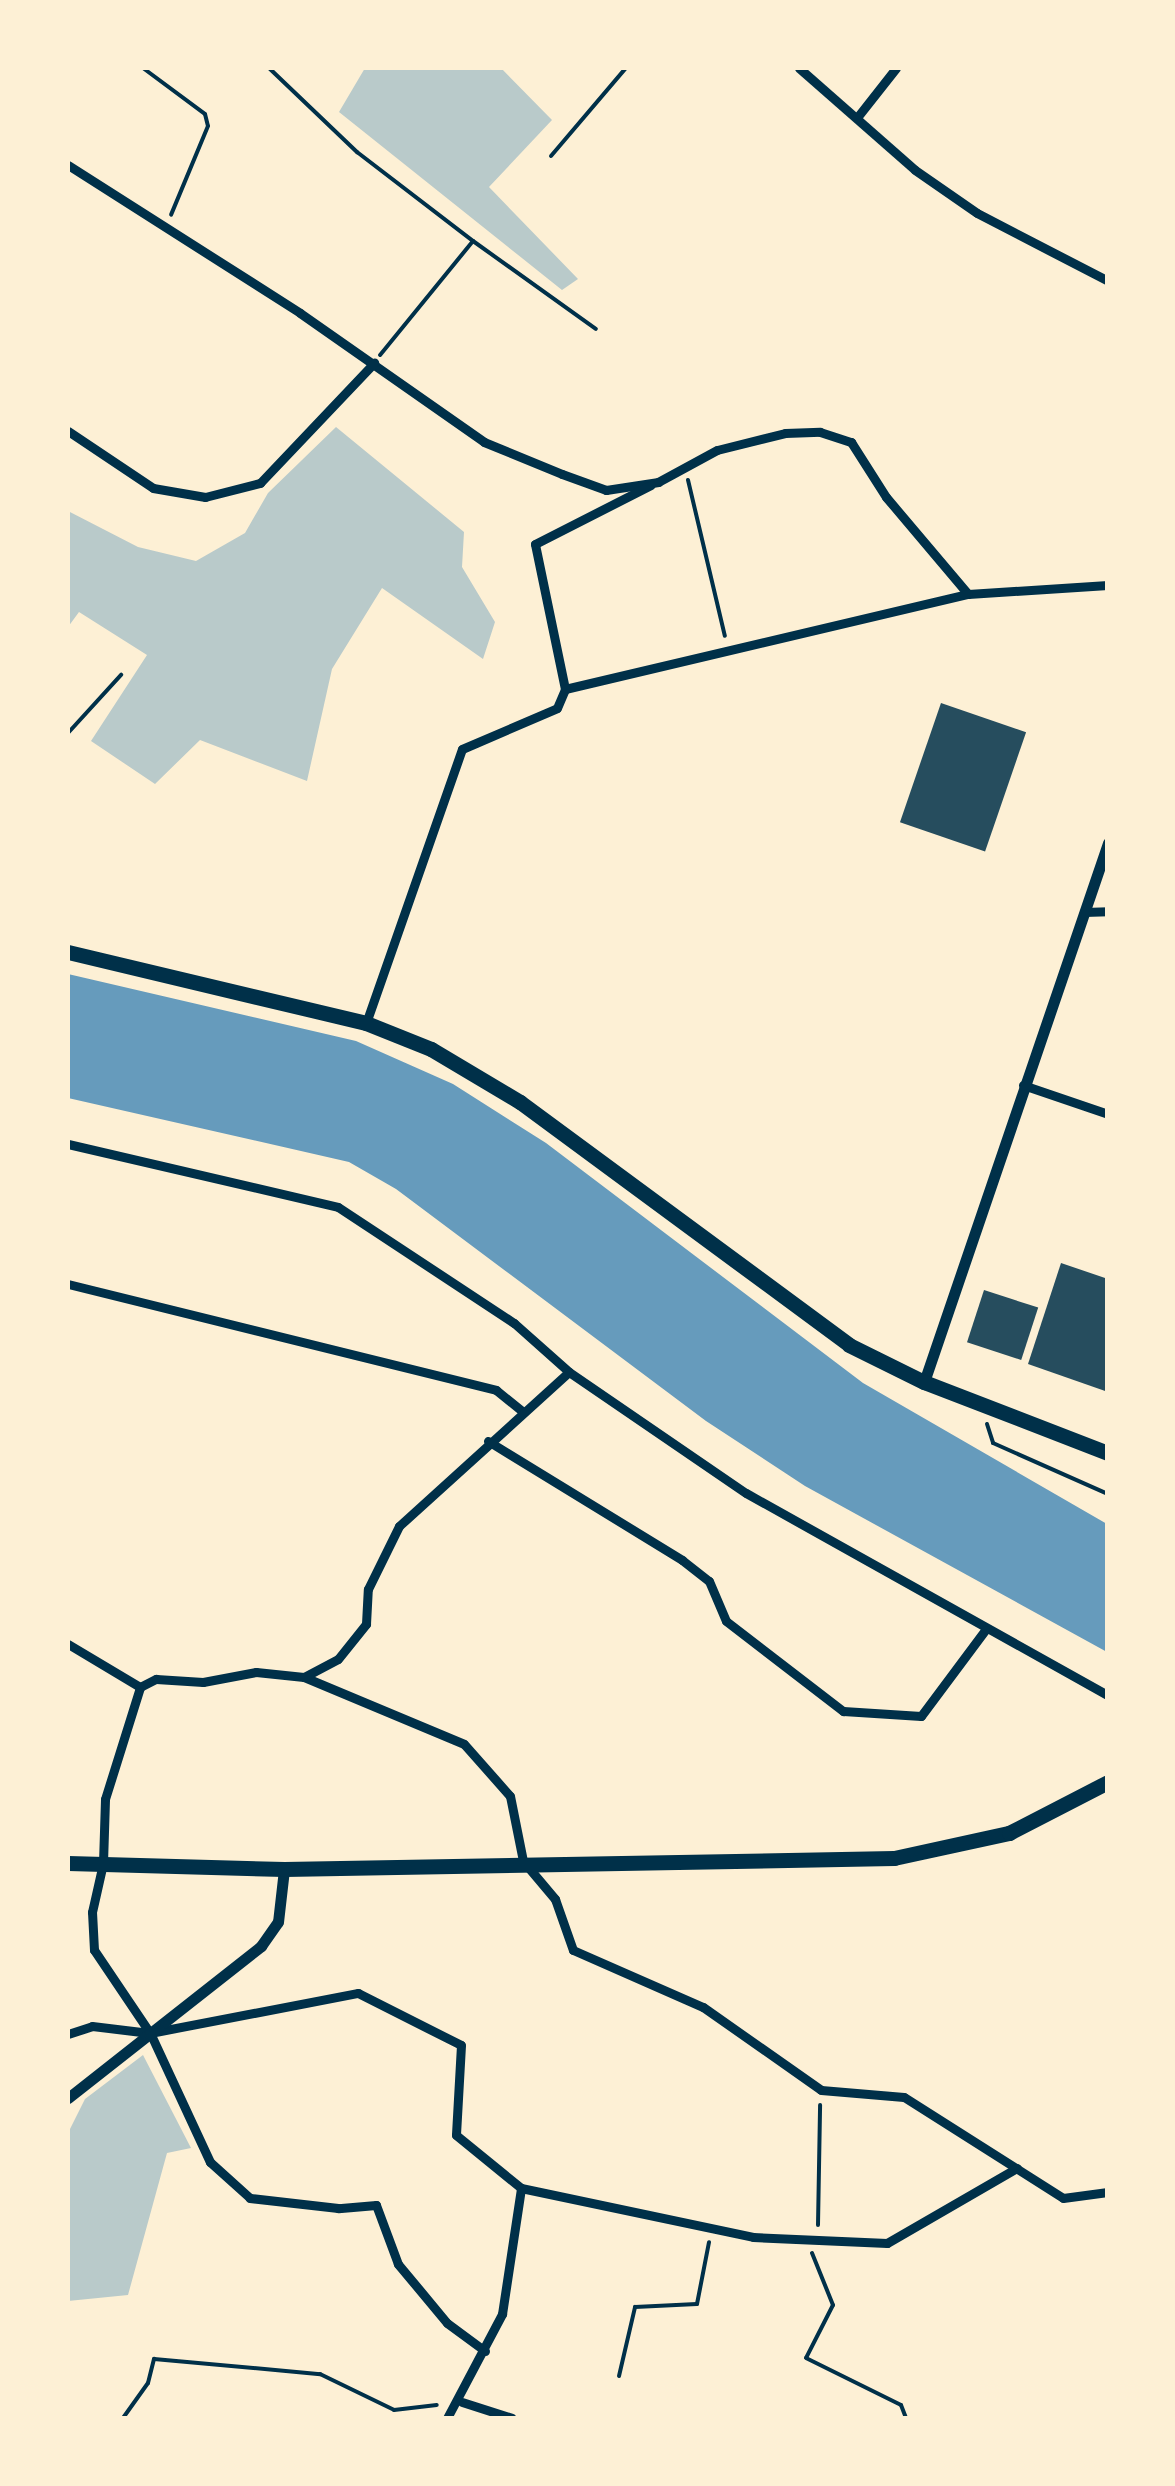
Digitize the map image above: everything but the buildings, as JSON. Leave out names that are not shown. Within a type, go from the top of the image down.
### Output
[{"type":"highway","points":[[68,952],[366,1023],[474,1072],[816,1324],[924,1382],[1108,1453]]},
{"type":"highway","points":[[68,1863],[284,1868],[863,1858],[949,1850],[1010,1834],[1108,1782]]},
{"type":"street","points":[[800,68],[859,115],[915,170],[977,213],[1108,281]]},
{"type":"street","points":[[859,115],[896,68]]},
{"type":"street","points":[[68,165],[374,362],[484,442],[606,490],[658,482]]},
{"type":"street","points":[[68,431],[154,488],[205,497],[260,483],[374,362]]},
{"type":"street","points":[[366,1023],[462,750],[556,708],[565,689],[535,544],[686,470],[716,450],[785,433],[820,432],[851,442],[886,498],[968,594]]},
{"type":"street","points":[[565,689],[968,594],[1108,585]]},
{"type":"street","points":[[924,1382],[1108,843]]},
{"type":"street","points":[[1084,912],[1108,911]]},
{"type":"street","points":[[1024,1086],[1108,1114]]},
{"type":"street","points":[[68,1144],[338,1207],[514,1323],[569,1372],[746,1493],[985,1630],[1108,1695]]},
{"type":"street","points":[[68,1284],[496,1390],[522,1412]]},
{"type":"street","points":[[304,1677],[338,1658],[366,1624],[368,1589],[399,1526],[569,1372]]},
{"type":"street","points":[[488,1442],[682,1560],[709,1581],[726,1622],[842,1710],[921,1716],[985,1630]]},
{"type":"street","points":[[68,1644],[140,1687]]},
{"type":"street","points":[[485,2351],[447,2323],[398,2264],[376,2204],[338,2208],[250,2198],[210,2162],[150,2032],[94,1950],[92,1912],[102,1864],[105,1799],[140,1687],[156,1679],[203,1682],[256,1672],[304,1677],[464,1744],[510,1796],[523,1861],[555,1899],[572,1950],[703,2007],[821,2090],[904,2097],[1063,2198],[1108,2192]]},
{"type":"street","points":[[68,2098],[261,1946],[278,1922],[284,1868]]},
{"type":"street","points":[[68,2034],[92,2026],[150,2032],[358,1994],[461,2045],[456,2135],[522,2188],[711,2228],[887,2243],[1017,2168]]},
{"type":"street","points":[[448,2418],[462,2402],[502,2314],[522,2188]]},
{"type":"street","points":[[462,2402],[512,2418]]},
{"type":"path","points":[[143,68],[205,114],[208,126],[165,228]]},
{"type":"path","points":[[269,68],[357,152],[596,329]]},
{"type":"path","points":[[552,156],[626,68]]},
{"type":"path","points":[[374,362],[473,241]]},
{"type":"path","points":[[686,470],[728,650]]},
{"type":"path","points":[[68,734],[122,676]]},
{"type":"path","points":[[980,1404],[993,1443],[1108,1494]]},
{"type":"path","points":[[819,2240],[821,2090]]},
{"type":"path","points":[[619,2376],[635,2307],[697,2304],[711,2228]]},
{"type":"path","points":[[807,2239],[832,2305],[806,2358],[900,2405],[906,2418]]},
{"type":"path","points":[[123,2418],[148,2383],[154,2359],[320,2374],[394,2410],[462,2402]]},
{"type":"shaded area","points":[[365,68],[501,68],[552,120],[489,187],[578,279],[562,290],[339,112]]},
{"type":"shaded area","points":[[336,427],[464,532],[462,567],[495,622],[483,659],[382,588],[332,669],[307,781],[200,740],[155,784],[91,741],[147,655],[79,612],[68,627],[68,511],[138,547],[196,561],[245,533],[268,493]]},
{"type":"shaded area","points":[[143,2055],[191,2148],[167,2153],[128,2295],[68,2301],[68,2133],[85,2099]]},
{"type":"water","points":[[68,974],[356,1041],[453,1084],[546,1143],[863,1383],[1107,1524],[1107,1652],[805,1486],[706,1421],[396,1189],[349,1162],[68,1098]]}]
